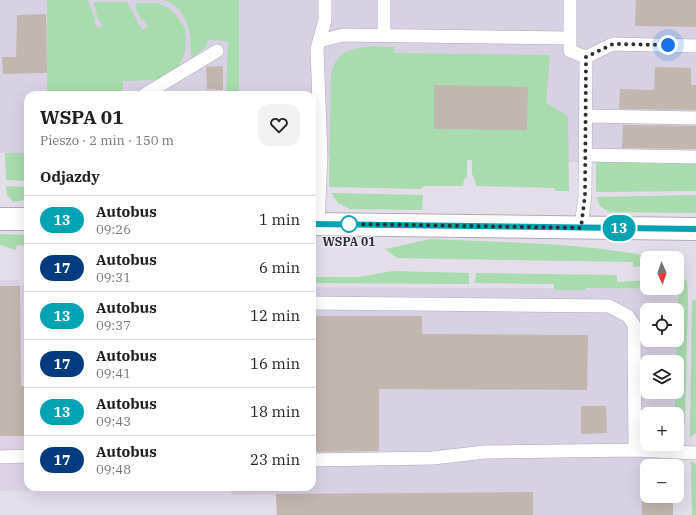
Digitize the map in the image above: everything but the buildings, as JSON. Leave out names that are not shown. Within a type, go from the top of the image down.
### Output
[{"type":"street","points":[[0,219],[24,219]]},
{"type":"street","points":[[316,224],[696,229]]},
{"type":"lane","points":[[316,213],[321,158],[317,49],[325,20],[326,0]]},
{"type":"lane","points":[[384,0],[384,35]]},
{"type":"lane","points":[[570,0],[570,51],[586,57],[613,44],[696,46]]},
{"type":"lane","points":[[319,41],[343,35],[569,38]]},
{"type":"lane","points":[[151,91],[217,51]]},
{"type":"lane","points":[[581,228],[585,195],[586,57]]},
{"type":"lane","points":[[586,116],[696,118]]},
{"type":"lane","points":[[585,155],[696,157]]},
{"type":"lane","points":[[316,304],[609,306],[628,316],[634,325],[635,450]]},
{"type":"lane","points":[[316,460],[433,458],[485,452],[635,450],[696,453]]},
{"type":"lane","points":[[0,457],[24,456]]},
{"type":"shaded area","points":[[0,0],[696,0],[696,164],[316,158],[316,91],[24,91],[24,153],[0,153]]},
{"type":"shaded area","points":[[0,280],[19,280],[19,286],[24,286],[24,491],[0,491]]},
{"type":"shaded area","points":[[316,287],[640,289],[640,295],[678,295],[678,303],[640,303],[640,347],[678,347],[677,355],[640,355],[640,399],[677,399],[677,407],[640,407],[640,451],[663,451],[662,459],[640,459],[640,503],[643,503],[642,515],[276,515],[276,494],[231,495],[231,491],[316,491]]},
{"type":"green space","points":[[47,0],[88,0],[97,28],[103,26],[98,19],[94,4],[95,2],[127,2],[142,30],[148,27],[144,20],[142,21],[136,9],[136,3],[157,3],[169,8],[185,28],[185,52],[178,68],[158,80],[123,81],[123,91],[47,91]]},
{"type":"green space","points":[[164,0],[239,0],[239,91],[226,91],[228,41],[207,40],[207,46],[193,57],[191,56],[187,23],[179,9]]},
{"type":"green space","points":[[374,46],[395,47],[393,53],[550,55],[546,103],[568,116],[569,191],[556,191],[554,188],[476,186],[472,174],[472,160],[467,160],[467,177],[464,179],[463,186],[424,186],[420,189],[330,187],[331,74],[337,60],[341,55],[359,48]]},
{"type":"green space","points":[[5,153],[24,153],[24,181],[6,180]]},
{"type":"green space","points":[[596,162],[696,164],[696,191],[596,192]]},
{"type":"green space","points":[[6,186],[24,187],[24,200],[13,202],[7,195]]},
{"type":"green space","points":[[331,193],[423,195],[422,210],[350,209],[338,203]]},
{"type":"green space","points":[[696,195],[696,213],[609,212],[600,206],[596,197]]},
{"type":"green space","points":[[0,234],[24,235],[24,246],[17,245],[16,250],[0,245]]},
{"type":"green space","points":[[431,239],[573,246],[640,255],[640,266],[633,267],[633,262],[397,258],[385,249]]},
{"type":"green space","points":[[393,271],[469,273],[469,284],[316,283],[316,277],[359,277]]},
{"type":"green space","points":[[476,273],[617,275],[617,282],[640,280],[640,289],[586,288],[586,290],[554,290],[554,284],[475,283]]},
{"type":"green space","points":[[684,279],[687,281],[688,300],[684,424],[684,407],[675,407],[675,399],[684,399],[684,355],[676,355],[676,347],[684,347],[684,303],[678,303],[678,295],[684,295]]},
{"type":"green space","points":[[692,300],[696,300],[696,433],[690,437]]},
{"type":"green space","points":[[691,461],[696,464],[696,515],[692,515]]},
{"type":"bus line","name":"13","points":[[316,224],[696,229]]},
{"type":"place","name":"WSPA 01","points":[[349,224]]},
{"type":"route","points":[[349,224],[581,228],[585,195],[586,57],[613,44],[668,45]]}]
